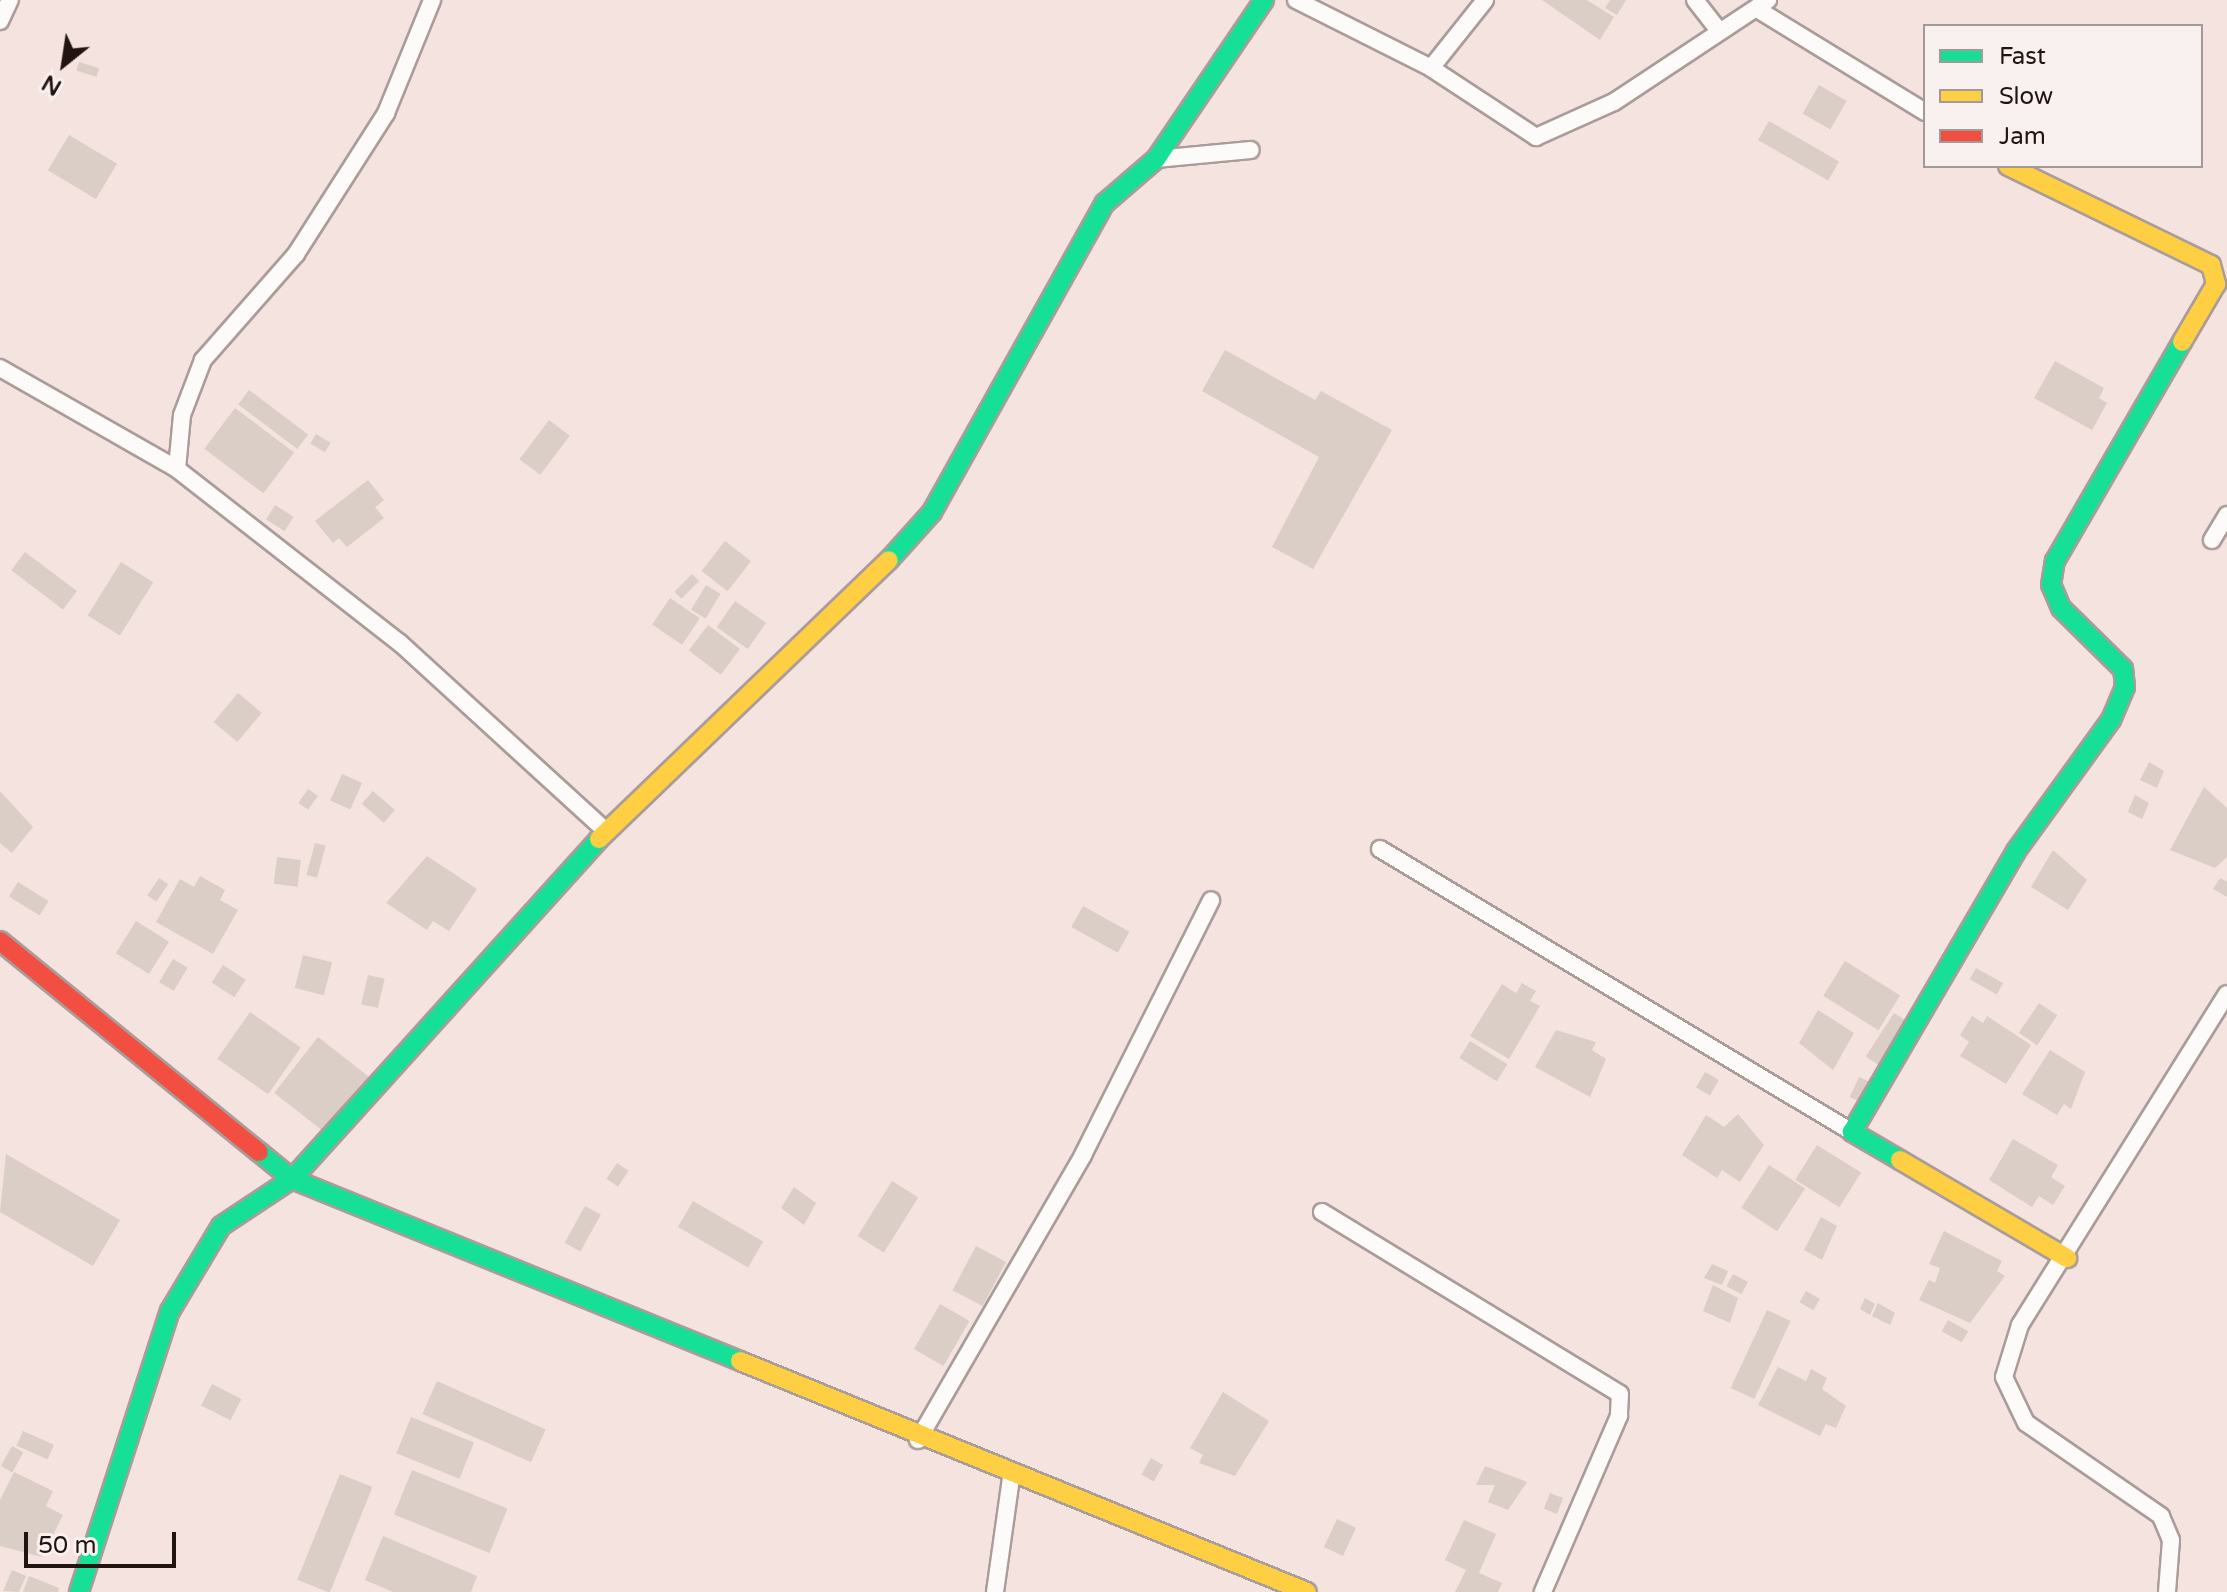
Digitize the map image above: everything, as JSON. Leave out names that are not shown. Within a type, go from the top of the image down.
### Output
[{"type":"street","points":[[0,21],[10,0]]},
{"type":"street","points":[[177,469],[182,415],[203,360],[296,254],[386,113],[432,0]]},
{"type":"street","points":[[79,1592],[170,1311],[221,1226],[292,1179],[606,831],[854,599],[932,512],[1105,203],[1156,159],[1264,0]]},
{"type":"street","points":[[1296,0],[1431,68],[1536,137],[1614,102],[1763,4],[1923,111]]},
{"type":"street","points":[[1431,68],[1485,0]]},
{"type":"street","points":[[1695,0],[1719,31]]},
{"type":"street","points":[[1156,159],[1251,150]]},
{"type":"street","points":[[1852,1132],[2016,851],[2111,720],[2125,687],[2123,669],[2061,608],[2051,585],[2055,561],[2216,284],[2211,265],[2189,251],[2012,168]]},
{"type":"street","points":[[0,368],[177,469],[400,643],[606,831]]},
{"type":"street","points":[[2212,540],[2227,515]]},
{"type":"street","points":[[1380,849],[2067,1258]]},
{"type":"street","points":[[918,1440],[1083,1155],[1211,900]]},
{"type":"street","points":[[0,941],[292,1179],[1011,1478],[1307,1592]]},
{"type":"street","points":[[2167,1592],[2171,1540],[2161,1516],[2026,1423],[2010,1401],[2008,1355],[2227,994]]},
{"type":"street","points":[[1322,1212],[1620,1394],[1619,1416],[1543,1592]]},
{"type":"street","points":[[995,1592],[1011,1478]]},
{"type":"building","points":[[1542,0],[1587,0],[1614,17],[1600,40]]},
{"type":"building","points":[[1610,0],[1626,0],[1617,15],[1605,8]]},
{"type":"building","points":[[79,62],[99,68],[96,77],[76,71]]},
{"type":"building","points":[[1819,85],[1847,101],[1830,130],[1802,114]]},
{"type":"building","points":[[1769,121],[1839,162],[1828,181],[1758,140]]},
{"type":"building","points":[[69,135],[117,164],[96,199],[48,170]]},
{"type":"building","points":[[1225,350],[1315,400],[1321,391],[1392,430],[1313,569],[1272,547],[1319,457],[1202,391]]},
{"type":"building","points":[[2055,361],[2104,388],[2099,398],[2107,403],[2092,430],[2034,398]]},
{"type":"building","points":[[249,390],[308,435],[297,449],[238,404]]},
{"type":"building","points":[[235,408],[294,453],[263,493],[204,449]]},
{"type":"building","points":[[549,420],[570,436],[540,475],[520,459]]},
{"type":"building","points":[[316,434],[331,443],[325,452],[310,443]]},
{"type":"building","points":[[368,480],[384,500],[375,507],[384,518],[347,547],[339,538],[333,543],[315,521]]},
{"type":"building","points":[[275,505],[294,517],[285,531],[266,519]]},
{"type":"building","points":[[725,541],[751,561],[728,591],[702,571]]},
{"type":"building","points":[[25,552],[77,591],[63,609],[11,570]]},
{"type":"building","points":[[121,562],[153,582],[120,636],[88,615]]},
{"type":"building","points":[[692,574],[699,581],[681,599],[674,592]]},
{"type":"building","points":[[706,585],[721,594],[706,619],[691,610]]},
{"type":"building","points":[[670,598],[700,618],[682,645],[652,625]]},
{"type":"building","points":[[735,601],[766,623],[748,649],[717,627]]},
{"type":"building","points":[[708,625],[740,649],[721,675],[689,651]]},
{"type":"building","points":[[238,693],[262,713],[237,742],[214,722]]},
{"type":"building","points":[[2149,762],[2164,771],[2157,788],[2140,780]]},
{"type":"building","points":[[342,774],[362,783],[350,809],[330,800]]},
{"type":"building","points":[[2204,787],[2227,808],[2227,857],[2215,868],[2170,850]]},
{"type":"building","points":[[308,789],[318,796],[308,810],[298,803]]},
{"type":"building","points":[[0,791],[33,827],[12,853],[0,843]]},
{"type":"building","points":[[373,791],[395,810],[384,823],[362,804]]},
{"type":"building","points":[[2135,795],[2149,803],[2142,819],[2128,812]]},
{"type":"building","points":[[315,843],[326,846],[317,878],[306,875]]},
{"type":"building","points":[[2053,850],[2087,880],[2068,910],[2031,887]]},
{"type":"building","points":[[427,856],[477,889],[449,931],[433,921],[427,930],[386,903]]},
{"type":"building","points":[[277,857],[301,860],[298,887],[274,884]]},
{"type":"building","points":[[200,876],[225,890],[220,900],[238,910],[213,954],[156,922],[180,879],[194,887]]},
{"type":"building","points":[[159,878],[168,884],[156,902],[147,895]]},
{"type":"building","points":[[2220,878],[2227,882],[2227,897],[2213,889]]},
{"type":"building","points":[[18,882],[49,901],[40,915],[9,896]]},
{"type":"building","points":[[1083,906],[1129,932],[1118,953],[1071,927]]},
{"type":"building","points":[[136,921],[169,942],[149,974],[116,953]]},
{"type":"building","points":[[303,955],[332,962],[324,995],[295,988]]},
{"type":"building","points":[[173,959],[188,968],[174,991],[159,982]]},
{"type":"building","points":[[1845,961],[1900,995],[1878,1030],[1823,996]]},
{"type":"building","points":[[223,965],[246,980],[234,997],[212,983]]},
{"type":"building","points":[[1976,968],[2003,983],[1997,994],[1970,979]]},
{"type":"building","points":[[368,975],[385,979],[378,1008],[361,1004]]},
{"type":"building","points":[[1522,983],[1536,991],[1530,1001],[1540,1006],[1509,1059],[1470,1036],[1502,984],[1516,993]]},
{"type":"building","points":[[2039,1003],[2057,1015],[2037,1045],[2019,1033]]},
{"type":"building","points":[[1818,1010],[1854,1033],[1833,1070],[1799,1043]]},
{"type":"building","points":[[250,1012],[301,1048],[268,1094],[217,1059]]},
{"type":"building","points":[[1894,1013],[1908,1022],[1880,1066],[1866,1057]]},
{"type":"building","points":[[1972,1016],[1983,1023],[1987,1016],[2031,1045],[2006,1084],[1960,1056],[1969,1042],[1960,1035]]},
{"type":"building","points":[[1556,1030],[1596,1042],[1592,1050],[1606,1059],[1590,1097],[1535,1067]]},
{"type":"building","points":[[318,1037],[373,1080],[329,1136],[274,1093]]},
{"type":"building","points":[[1470,1041],[1507,1064],[1497,1081],[1459,1058]]},
{"type":"building","points":[[2050,1050],[2085,1072],[2071,1109],[2064,1104],[2057,1115],[2022,1094]]},
{"type":"building","points":[[1705,1072],[1719,1080],[1710,1096],[1696,1088]]},
{"type":"building","points":[[1859,1077],[1872,1083],[1862,1103],[1850,1097]]},
{"type":"building","points":[[1738,1114],[1764,1145],[1740,1182],[1722,1170],[1717,1178],[1682,1155],[1706,1115],[1724,1127]]},
{"type":"building","points":[[2013,1139],[2058,1165],[2051,1177],[2065,1186],[2053,1205],[2039,1196],[2032,1207],[1989,1180]]},
{"type":"building","points":[[1817,1145],[1861,1173],[1839,1207],[1795,1180]]},
{"type":"building","points":[[6,1154],[120,1220],[93,1266],[0,1212]]},
{"type":"building","points":[[617,1163],[629,1171],[618,1187],[606,1179]]},
{"type":"building","points":[[1769,1165],[1805,1188],[1777,1231],[1741,1208]]},
{"type":"building","points":[[892,1181],[918,1197],[884,1253],[858,1236]]},
{"type":"building","points":[[794,1187],[816,1203],[804,1225],[781,1208]]},
{"type":"building","points":[[693,1201],[763,1242],[748,1267],[678,1227]]},
{"type":"building","points":[[585,1206],[601,1215],[580,1251],[565,1243]]},
{"type":"building","points":[[1821,1217],[1837,1226],[1822,1260],[1804,1250]]},
{"type":"building","points":[[1944,1231],[2002,1261],[1997,1271],[2005,1276],[1970,1323],[1919,1300],[1929,1280],[1935,1283],[1940,1268],[1929,1264]]},
{"type":"building","points":[[976,1246],[1006,1262],[983,1306],[953,1290]]},
{"type":"building","points":[[1712,1264],[1728,1271],[1722,1285],[1704,1278]]},
{"type":"building","points":[[1733,1274],[1748,1282],[1741,1294],[1726,1286]]},
{"type":"building","points":[[1713,1285],[1738,1298],[1730,1323],[1703,1311]]},
{"type":"building","points":[[1806,1291],[1820,1299],[1813,1310],[1800,1302]]},
{"type":"building","points":[[1865,1298],[1875,1304],[1870,1315],[1860,1309]]},
{"type":"building","points":[[1878,1303],[1895,1313],[1890,1325],[1872,1316]]},
{"type":"building","points":[[940,1304],[969,1321],[943,1366],[914,1349]]},
{"type":"building","points":[[1767,1310],[1791,1321],[1754,1399],[1731,1388]]},
{"type":"building","points":[[1948,1320],[1968,1331],[1962,1343],[1942,1331]]},
{"type":"building","points":[[1778,1367],[1806,1381],[1811,1369],[1827,1378],[1822,1389],[1846,1406],[1836,1428],[1826,1424],[1820,1436],[1758,1405]]},
{"type":"building","points":[[437,1381],[546,1429],[531,1462],[422,1414]]},
{"type":"building","points":[[212,1384],[241,1399],[231,1420],[201,1405]]},
{"type":"building","points":[[1223,1392],[1269,1421],[1235,1476],[1199,1463],[1203,1455],[1190,1448]]},
{"type":"building","points":[[411,1417],[474,1442],[459,1479],[396,1453]]},
{"type":"building","points":[[23,1431],[54,1445],[48,1459],[16,1446]]},
{"type":"building","points":[[12,1446],[23,1452],[12,1472],[1,1466]]},
{"type":"building","points":[[1151,1458],[1163,1465],[1154,1481],[1142,1474]]},
{"type":"building","points":[[1485,1466],[1527,1482],[1508,1510],[1488,1502],[1495,1485],[1476,1485]]},
{"type":"building","points":[[412,1470],[507,1509],[490,1553],[394,1515]]},
{"type":"building","points":[[14,1472],[53,1491],[46,1506],[63,1515],[42,1557],[0,1546],[0,1500]]},
{"type":"building","points":[[340,1474],[372,1487],[330,1592],[297,1580]]},
{"type":"building","points":[[1550,1493],[1563,1498],[1557,1514],[1544,1509]]},
{"type":"building","points":[[1337,1519],[1356,1528],[1343,1556],[1324,1547]]},
{"type":"building","points":[[1464,1520],[1496,1534],[1479,1573],[1502,1583],[1498,1592],[1455,1592],[1466,1570],[1445,1560]]},
{"type":"building","points":[[383,1536],[477,1576],[471,1592],[393,1592],[365,1580]]},
{"type":"building","points":[[12,1570],[26,1576],[19,1592],[3,1591]]},
{"type":"building","points":[[29,1576],[59,1588],[58,1592],[23,1592]]},
{"type":"traffic: fast","points":[[889,560],[932,512],[1105,203],[1156,159],[1264,0]]},
{"type":"traffic: fast","points":[[1900,1160],[1852,1132],[2016,851],[2111,720],[2125,687],[2123,669],[2061,608],[2051,585],[2055,561],[2182,342]]},
{"type":"traffic: fast","points":[[79,1592],[170,1311],[221,1226],[292,1179],[599,839]]},
{"type":"traffic: fast","points":[[259,1152],[292,1179],[740,1361]]},
{"type":"traffic: slow","points":[[2012,168],[2211,265],[2216,284],[2182,342]]},
{"type":"traffic: slow","points":[[599,839],[889,560]]},
{"type":"traffic: slow","points":[[1900,1160],[2067,1258]]},
{"type":"traffic: slow","points":[[740,1361],[1307,1592]]},
{"type":"traffic: jam","points":[[0,941],[259,1152]]}]
